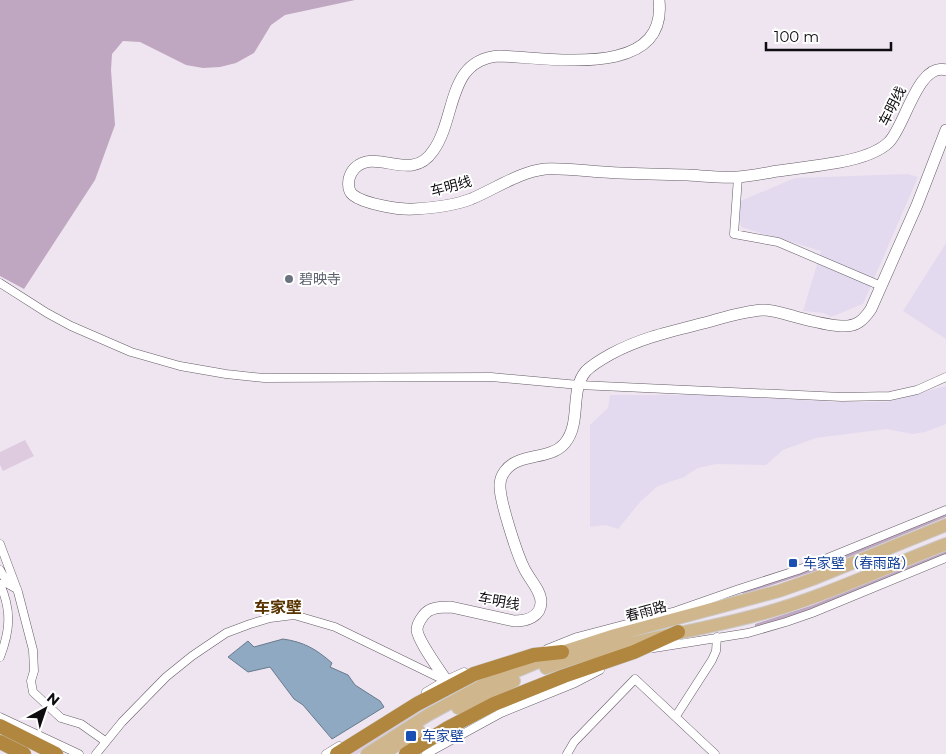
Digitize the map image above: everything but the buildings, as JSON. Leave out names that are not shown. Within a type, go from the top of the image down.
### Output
[{"type":"highway","points":[[406,754],[448,728],[494,704],[564,676],[634,652],[678,632]]},
{"type":"highway","points":[[337,754],[452,681],[534,655],[562,652]]},
{"type":"highway","points":[[0,726],[56,754]]},
{"type":"highway","points":[[0,742],[24,754]]},
{"type":"main road","name":"车明线","points":[[659,0],[660,16],[653,34],[638,47],[616,56],[593,61],[499,56],[488,56],[478,60],[469,67],[458,84],[439,143],[426,160],[409,166],[377,161],[365,162],[354,168],[350,175],[348,189],[352,194],[367,202],[408,210],[469,200],[523,175],[546,169],[561,168],[603,172],[738,177],[840,162],[869,154],[884,147],[894,137],[923,79],[939,69],[946,70]]},
{"type":"main road","name":"车明线","points":[[452,681],[420,639],[417,629],[419,621],[425,613],[442,607],[451,607],[514,621],[524,621],[531,618],[540,607],[539,593],[523,567],[502,503],[500,486],[504,472],[510,466],[556,450],[568,438],[574,422],[579,385],[582,377],[594,364],[631,343],[744,312],[772,311],[829,325],[850,326],[859,324],[865,318],[881,286],[946,130]]},
{"type":"main road","name":"春雨路","points":[[366,754],[480,686],[562,652],[624,632],[779,591],[946,525]]},
{"type":"main road","name":"春雨路","points":[[383,754],[453,711],[530,674],[595,651],[785,607],[813,598],[946,544]]},
{"type":"main road","points":[[676,611],[729,605]]},
{"type":"street","points":[[738,177],[734,234],[778,242],[881,286]]},
{"type":"street","points":[[0,283],[71,326],[122,348],[180,366],[264,378],[491,377],[579,385],[868,397],[890,396],[917,390],[946,377]]},
{"type":"street","points":[[534,655],[577,637],[676,611],[798,570],[946,510]]},
{"type":"street","points":[[0,544],[17,589],[33,650],[34,670],[30,681],[33,692],[61,718],[81,724],[105,741]]},
{"type":"street","points":[[426,754],[501,713],[574,682],[634,652],[748,633],[812,613],[946,558]]},
{"type":"street","points":[[0,570],[8,584],[17,589]]},
{"type":"street","points":[[0,584],[6,603],[9,629],[0,657]]},
{"type":"street","points":[[96,754],[105,741],[166,677],[207,645],[226,633],[250,624],[290,615],[314,620],[356,636],[452,681]]},
{"type":"street","points":[[676,716],[712,660],[716,651],[717,637]]},
{"type":"street","points":[[567,754],[574,742],[635,679],[715,754]]},
{"type":"street","points":[[326,754],[452,681]]},
{"type":"street","points":[[0,717],[79,754]]},
{"type":"shaded area","points":[[0,0],[355,0],[285,15],[271,25],[254,53],[236,63],[220,67],[203,68],[186,65],[140,42],[123,41],[112,54],[111,70],[115,125],[95,180],[24,289],[0,276]]},
{"type":"shaded area","points":[[908,174],[918,177],[863,304],[831,317],[823,313],[803,311],[821,251],[741,227],[738,202],[795,178]]},
{"type":"shaded area","points":[[946,243],[946,339],[903,311]]},
{"type":"shaded area","points":[[946,386],[946,424],[925,432],[912,434],[886,429],[816,438],[783,450],[766,465],[716,464],[698,468],[684,477],[658,486],[641,501],[618,529],[606,525],[590,527],[590,425],[608,408],[610,395],[713,395],[836,402],[887,402]]},
{"type":"shaded area","points":[[25,440],[34,456],[3,471],[0,465],[0,452]]},
{"type":"shaded area","points":[[946,513],[946,517],[815,571],[744,594],[741,592]]},
{"type":"shaded area","points":[[946,551],[946,555],[833,601],[755,627],[755,624],[813,605]]},
{"type":"shaded area","points":[[463,687],[463,690],[358,754],[347,754],[397,723]]},
{"type":"water","points":[[283,639],[304,644],[321,654],[332,663],[330,667],[348,675],[355,685],[380,701],[384,707],[332,739],[303,705],[294,699],[270,667],[248,672],[228,657],[248,641],[254,647]]},
{"type":"place","name":"碧映寺","points":[[289,279]]},
{"type":"place","name":"车家壁（春雨路）","points":[[793,563]]},
{"type":"place","name":"车家壁","points":[[411,736]]},
{"type":"district","name":"车家壁","points":[[278,607]]}]
